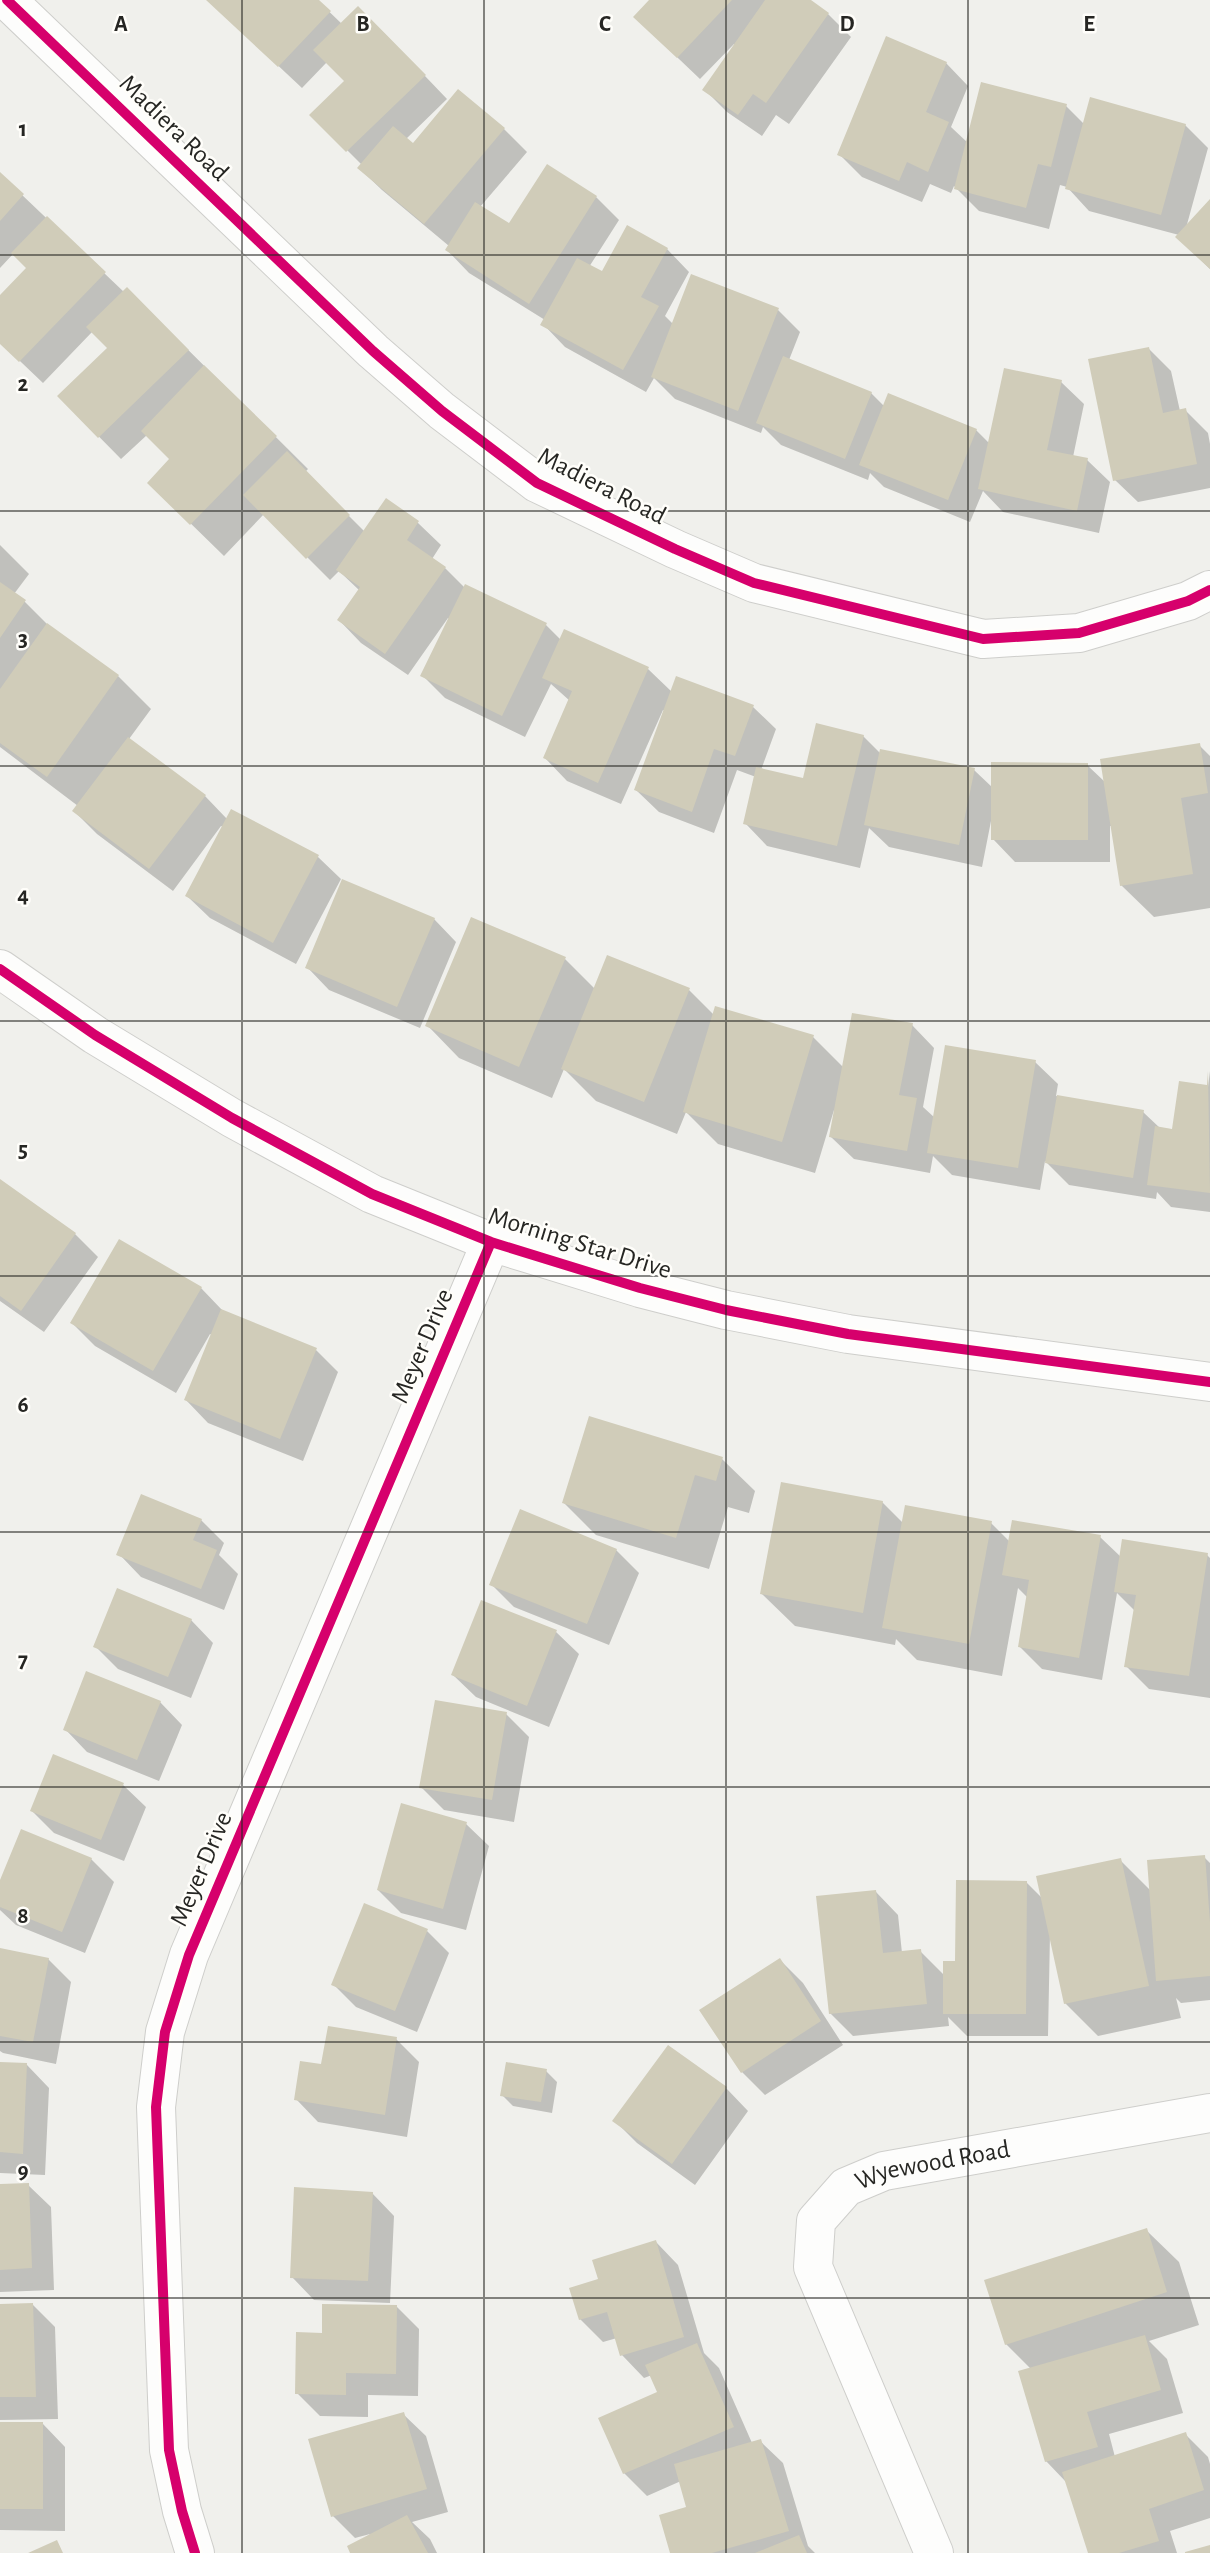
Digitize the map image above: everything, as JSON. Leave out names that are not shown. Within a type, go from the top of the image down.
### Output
[{"type":"street","name":"Madiera Road","points":[[7,0],[373,351],[442,411],[537,483],[675,549],[754,583],[983,639],[1079,634],[1188,601],[1210,590]]},
{"type":"street","name":"Morning Star Drive","points":[[2,976],[232,1118],[372,1194],[491,1242],[639,1288],[726,1310],[848,1334],[1210,1382]]},
{"type":"street","name":"Meyer Drive","points":[[195,2553],[182,2511],[169,2450],[156,2107],[164,2032],[189,1955],[491,1242]]},
{"type":"street","name":"Wyewood Road","points":[[934,2553],[813,2267],[816,2221],[846,2187],[884,2171],[1210,2113]]},
{"type":"building","points":[[206,0],[319,0],[331,11],[278,67]]},
{"type":"building","points":[[649,0],[732,0],[677,58],[633,17]]},
{"type":"building","points":[[765,0],[811,0],[829,13],[766,103],[753,94],[738,115],[702,90]]},
{"type":"building","points":[[358,6],[426,75],[346,152],[309,115],[344,81],[313,50]]},
{"type":"building","points":[[886,36],[947,62],[926,112],[949,122],[928,172],[907,162],[899,181],[837,155]]},
{"type":"building","points":[[981,82],[1067,104],[1051,167],[1038,164],[1026,208],[954,189]]},
{"type":"building","points":[[458,89],[505,128],[424,224],[357,168],[393,126],[413,143]]},
{"type":"building","points":[[1090,97],[1186,124],[1161,215],[1065,189]]},
{"type":"building","points":[[547,164],[597,196],[529,304],[445,250],[475,202],[509,223]]},
{"type":"building","points":[[0,172],[24,194],[0,221]]},
{"type":"building","points":[[1210,199],[1210,269],[1175,237]]},
{"type":"building","points":[[47,216],[106,272],[19,362],[0,344],[0,295],[26,268],[11,253]]},
{"type":"building","points":[[627,225],[668,248],[641,297],[659,306],[623,370],[540,325],[577,258],[602,271]]},
{"type":"building","points":[[691,274],[779,308],[738,411],[651,377]]},
{"type":"building","points":[[127,287],[189,350],[98,438],[57,396],[107,348],[86,327]]},
{"type":"building","points":[[1149,347],[1163,413],[1186,408],[1197,464],[1113,481],[1088,359]]},
{"type":"building","points":[[783,356],[872,392],[845,459],[756,423]]},
{"type":"building","points":[[204,365],[277,436],[190,525],[147,483],[169,459],[141,431]]},
{"type":"building","points":[[1004,368],[1062,380],[1047,450],[1088,458],[1077,511],[978,489]]},
{"type":"building","points":[[888,393],[977,429],[948,500],[859,465]]},
{"type":"building","points":[[287,451],[350,515],[306,559],[243,495]]},
{"type":"building","points":[[386,498],[419,521],[407,540],[446,567],[385,654],[337,620],[360,587],[336,570]]},
{"type":"building","points":[[0,582],[26,600],[0,638]]},
{"type":"building","points":[[465,584],[547,623],[502,716],[420,676]]},
{"type":"building","points":[[47,623],[119,675],[47,777],[0,743],[0,689]]},
{"type":"building","points":[[564,629],[649,667],[598,783],[543,758],[572,691],[542,678]]},
{"type":"building","points":[[676,676],[754,705],[735,756],[714,749],[692,812],[634,790]]},
{"type":"building","points":[[816,723],[864,735],[837,846],[743,824],[756,767],[803,778]]},
{"type":"building","points":[[128,737],[206,795],[149,869],[72,811]]},
{"type":"building","points":[[1200,743],[1208,793],[1181,798],[1193,874],[1120,886],[1100,759]]},
{"type":"building","points":[[880,749],[975,768],[959,845],[864,825]]},
{"type":"building","points":[[991,762],[1088,763],[1088,840],[991,840]]},
{"type":"building","points":[[231,809],[319,855],[273,943],[185,896]]},
{"type":"building","points":[[342,879],[435,918],[397,1007],[305,968]]},
{"type":"building","points":[[471,917],[566,957],[519,1067],[425,1026]]},
{"type":"building","points":[[607,955],[690,988],[644,1102],[561,1069]]},
{"type":"building","points":[[715,1006],[814,1035],[782,1142],[683,1112]]},
{"type":"building","points":[[852,1013],[913,1023],[899,1095],[917,1098],[907,1151],[829,1137]]},
{"type":"building","points":[[945,1045],[1036,1060],[1018,1168],[927,1153]]},
{"type":"building","points":[[1208,1071],[1210,1193],[1147,1185],[1155,1126],[1172,1129],[1179,1081],[1207,1085]]},
{"type":"building","points":[[1057,1095],[1144,1110],[1133,1178],[1045,1163]]},
{"type":"building","points":[[0,1179],[76,1233],[21,1311],[0,1296]]},
{"type":"building","points":[[119,1239],[202,1287],[153,1371],[70,1323]]},
{"type":"building","points":[[221,1309],[317,1348],[280,1439],[184,1400]]},
{"type":"building","points":[[589,1416],[723,1457],[716,1481],[695,1475],[676,1538],[562,1503]]},
{"type":"building","points":[[781,1482],[883,1501],[863,1613],[760,1594]]},
{"type":"building","points":[[141,1494],[202,1519],[193,1540],[217,1550],[201,1589],[116,1555]]},
{"type":"building","points":[[905,1505],[992,1521],[969,1644],[882,1628]]},
{"type":"building","points":[[520,1509],[617,1549],[587,1624],[489,1585]]},
{"type":"building","points":[[1012,1520],[1101,1535],[1079,1658],[1018,1647],[1029,1580],[1002,1575]]},
{"type":"building","points":[[1122,1539],[1208,1553],[1189,1676],[1124,1667],[1136,1595],[1114,1592]]},
{"type":"building","points":[[117,1588],[192,1619],[168,1677],[93,1647]]},
{"type":"building","points":[[481,1600],[557,1630],[527,1706],[451,1675]]},
{"type":"building","points":[[86,1671],[161,1701],[137,1760],[63,1730]]},
{"type":"building","points":[[435,1700],[507,1712],[492,1800],[419,1788]]},
{"type":"building","points":[[53,1754],[124,1783],[101,1840],[30,1811]]},
{"type":"building","points":[[401,1803],[467,1822],[443,1909],[377,1890]]},
{"type":"building","points":[[21,1829],[92,1858],[62,1932],[0,1907],[0,1880]]},
{"type":"building","points":[[1205,1855],[1210,1922],[1210,1976],[1156,1981],[1147,1860]]},
{"type":"building","points":[[1121,1858],[1149,1986],[1064,2004],[1036,1876]]},
{"type":"building","points":[[956,1880],[1027,1881],[1026,2014],[943,2014],[943,1961],[955,1961]]},
{"type":"building","points":[[876,1890],[883,1953],[921,1949],[927,2004],[829,2014],[816,1896]]},
{"type":"building","points":[[364,1903],[428,1929],[395,2011],[331,1985]]},
{"type":"building","points":[[0,1948],[49,1958],[33,2042],[0,2036]]},
{"type":"building","points":[[780,1958],[821,2021],[741,2073],[699,2010]]},
{"type":"building","points":[[328,2026],[397,2037],[385,2115],[294,2100],[300,2061],[321,2064]]},
{"type":"building","points":[[668,2045],[727,2087],[672,2164],[612,2121]]},
{"type":"building","points":[[0,2062],[27,2063],[23,2154],[0,2152]]},
{"type":"building","points":[[506,2062],[547,2069],[541,2102],[500,2096]]},
{"type":"building","points":[[29,2183],[32,2268],[0,2270],[0,2184]]},
{"type":"building","points":[[294,2187],[373,2192],[368,2281],[290,2278]]},
{"type":"building","points":[[1147,2228],[1167,2292],[1005,2345],[984,2280]]},
{"type":"building","points":[[656,2240],[684,2337],[620,2356],[607,2312],[579,2320],[569,2288],[598,2279],[592,2260]]},
{"type":"building","points":[[33,2303],[36,2397],[0,2397],[0,2304]]},
{"type":"building","points":[[322,2304],[397,2305],[396,2374],[346,2373],[346,2395],[295,2394],[296,2332],[322,2333]]},
{"type":"building","points":[[1145,2335],[1161,2390],[1087,2412],[1098,2447],[1045,2462],[1018,2371]]},
{"type":"building","points":[[697,2343],[734,2427],[623,2474],[598,2418],[657,2392],[645,2365]]},
{"type":"building","points":[[404,2412],[427,2489],[331,2517],[308,2439]]},
{"type":"building","points":[[0,2422],[43,2422],[43,2509],[0,2509]]},
{"type":"building","points":[[1186,2432],[1204,2490],[1149,2509],[1159,2541],[1119,2553],[1088,2553],[1062,2472]]},
{"type":"building","points":[[761,2439],[789,2531],[712,2553],[670,2553],[659,2515],[686,2507],[674,2464]]},
{"type":"building","points":[[407,2515],[428,2553],[350,2553],[347,2546]]},
{"type":"building","points":[[799,2535],[807,2553],[755,2553]]},
{"type":"building","points":[[57,2540],[63,2553],[28,2553]]},
{"type":"building","points":[[1210,2545],[1210,2553],[1185,2553],[1185,2552]]},
{"type":"cycle path","points":[[7,0],[373,351],[442,411],[537,483],[675,549],[754,583],[983,639],[1079,633],[1188,601],[1210,590]]},
{"type":"cycle path","points":[[0,969],[95,1035],[232,1118],[372,1194],[491,1242],[640,1288],[726,1310],[848,1334],[1210,1382]]},
{"type":"cycle path","points":[[195,2553],[182,2511],[169,2450],[156,2107],[165,2032],[189,1955],[491,1242]]}]
